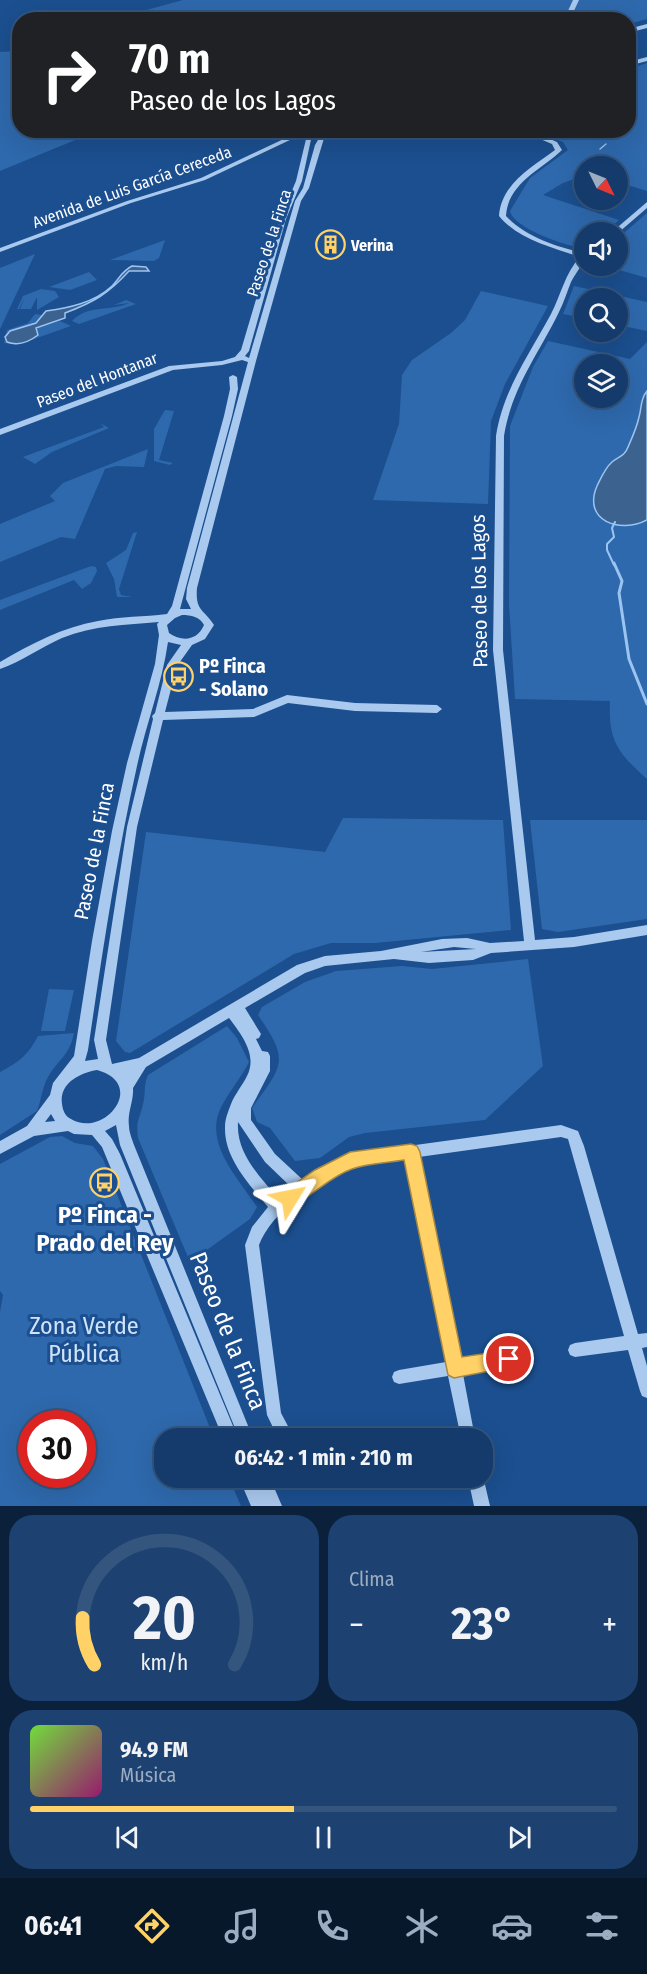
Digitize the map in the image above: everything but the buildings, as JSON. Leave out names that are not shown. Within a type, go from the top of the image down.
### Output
[{"type":"street","name":"Avenida de Luis García Cereceda","points":[[0,245],[125,199],[198,176],[277,138]]},
{"type":"street","name":"Avenida de Luis García Cereceda","points":[[0,250],[129,202],[203,179],[290,138]]},
{"type":"street","name":"Paseo de la Finca","points":[[237,359],[245,351],[283,219],[299,181],[305,138]]},
{"type":"street","name":"Paseo de la Finca","points":[[252,361],[298,201],[309,178],[322,138]]},
{"type":"street","name":"Paseo de los Lagos","points":[[542,138],[555,143],[559,150],[519,180],[503,204],[502,216],[509,224],[531,236],[574,251]]},
{"type":"street","points":[[626,222],[647,204]]},
{"type":"street","name":"Paseo de los Lagos","points":[[530,946],[498,650],[500,436],[502,420],[522,371],[554,315],[574,268]]},
{"type":"street","points":[[163,634],[162,624],[177,606],[228,416],[234,389],[231,366],[237,359],[252,361],[192,588],[192,599],[197,612]]},
{"type":"street","name":"Paseo del Hontanar","points":[[0,432],[172,368],[237,359]]},
{"type":"street","points":[[207,364],[240,379],[248,378]]},
{"type":"street","points":[[0,666],[68,632],[99,624],[170,616],[189,611],[197,612],[206,618],[209,625],[206,633],[199,640],[178,643],[163,634],[128,621]]},
{"type":"street","name":"Paseo de la Finca","points":[[68,1073],[80,1058],[82,1050],[98,941],[118,831],[132,763],[160,664],[163,634]]},
{"type":"street","name":"Paseo de la Finca","points":[[110,1067],[100,1040],[132,827],[157,716],[172,665],[188,643]]},
{"type":"street","points":[[157,716],[254,713],[287,699],[355,708],[437,709]]},
{"type":"street","points":[[32,1130],[54,1099],[58,1085],[68,1073],[87,1065],[110,1067],[142,1063],[314,963],[342,957],[391,954],[429,958],[473,956],[490,948],[574,942],[647,930]]},
{"type":"street","points":[[234,1008],[255,1034],[264,1062],[261,1079],[245,1107],[244,1121],[270,1158],[302,1188]]},
{"type":"street","points":[[234,1008],[249,1037],[257,1058],[257,1066],[255,1076],[237,1102],[232,1115],[232,1138],[236,1150],[252,1175],[277,1207]]},
{"type":"street","points":[[54,1099],[57,1114],[69,1125],[95,1129],[107,1124],[117,1116],[124,1106],[126,1087],[142,1063]]},
{"type":"street","points":[[110,1067],[119,1074],[126,1087]]},
{"type":"street","name":"Paseo de la Finca","points":[[124,1106],[122,1126],[127,1145],[242,1428]]},
{"type":"street","points":[[0,1148],[32,1130],[69,1125]]},
{"type":"street","name":"Paseo de la Finca","points":[[95,1129],[113,1154],[226,1428]]},
{"type":"street","points":[[281,1428],[274,1415],[252,1245],[261,1225],[277,1207],[302,1188],[350,1160],[561,1131],[570,1133],[577,1146],[640,1341],[647,1391]]},
{"type":"street","points":[[411,1152],[466,1428]]},
{"type":"street","points":[[575,1350],[640,1341]]},
{"type":"street","points":[[399,1377],[509,1359]]},
{"type":"street","points":[[251,1488],[259,1506]]},
{"type":"street","points":[[266,1488],[274,1506]]},
{"type":"street","points":[[478,1488],[482,1506]]},
{"type":"green space","points":[[183,0],[647,0],[647,19],[636,22],[636,12],[139,12]]},
{"type":"green space","points":[[12,51],[12,138],[80,138],[0,171],[0,52]]},
{"type":"green space","points":[[647,63],[647,191],[628,185],[628,156],[574,156],[574,179],[543,195],[574,205],[574,210],[589,210],[619,220],[617,222],[574,222],[574,246],[542,236],[513,217],[510,211],[530,178],[568,150],[563,142],[552,138],[636,138],[636,67]]},
{"type":"green space","points":[[647,213],[647,278],[628,273],[628,229]]},
{"type":"green space","points":[[165,240],[159,258],[154,261],[110,260]]},
{"type":"green space","points":[[35,254],[0,329],[0,268]]},
{"type":"green space","points":[[89,272],[97,280],[70,290],[49,287]]},
{"type":"green space","points":[[574,286],[583,288],[574,288],[574,316],[563,314]]},
{"type":"green space","points":[[41,289],[55,291],[59,297],[37,310],[37,297],[31,309],[20,309],[25,297],[17,309],[23,296]]},
{"type":"green space","points":[[481,291],[548,306],[505,384],[491,421],[488,504],[373,500],[399,424],[402,375],[412,360],[451,333],[465,320]]},
{"type":"green space","points":[[628,298],[647,302],[647,331],[628,327]]},
{"type":"green space","points":[[126,300],[136,304],[79,324],[72,321],[85,312],[129,303],[114,305]]},
{"type":"green space","points":[[35,314],[42,315],[42,319],[36,323],[18,328],[16,345],[4,343],[7,330],[28,323]]},
{"type":"green space","points":[[60,321],[71,326],[17,345],[33,339],[35,329]]},
{"type":"green space","points":[[548,341],[607,354],[574,354],[574,408],[628,408],[628,359],[647,342],[647,779],[617,745],[611,726],[610,701],[515,699],[509,604],[510,426],[533,367]]},
{"type":"green space","points":[[165,410],[174,411],[159,460],[173,463],[170,465],[154,461],[154,429]]},
{"type":"green space","points":[[100,423],[109,428],[52,452],[35,464],[23,457],[104,427]]},
{"type":"green space","points":[[148,449],[144,467],[116,466],[105,469],[75,539],[61,537],[0,562],[0,524],[55,501],[50,496],[63,483]]},
{"type":"green space","points":[[137,532],[119,589],[121,595],[132,597],[117,597],[114,579],[106,563],[126,550],[133,533]]},
{"type":"green space","points":[[91,566],[96,567],[97,571],[91,583],[82,589],[74,580],[0,610],[0,600]]},
{"type":"green space","points":[[343,818],[503,820],[511,930],[375,943],[331,943],[294,954],[130,1053],[125,1052],[116,1041],[146,832],[325,852]]},
{"type":"green space","points":[[530,820],[647,820],[647,919],[558,932],[542,929]]},
{"type":"green space","points":[[528,959],[543,1066],[485,1120],[365,1133],[349,1137],[320,1158],[295,1161],[270,1128],[257,1122],[252,1108],[271,1082],[279,1063],[275,1043],[258,1015],[262,1007],[305,982],[336,971],[402,966],[432,969]]},
{"type":"green space","points":[[49,989],[74,990],[65,1031],[41,1031]]},
{"type":"green space","points":[[227,1026],[237,1038],[249,1062],[224,1102],[218,1116],[216,1130],[224,1157],[257,1207],[250,1219],[190,1262],[138,1138],[138,1123],[148,1075]]},
{"type":"green space","points":[[74,1033],[66,1053],[47,1079],[37,1111],[0,1135],[0,1072],[22,1057],[38,1036]]},
{"type":"green space","name":"Zona Verde Pública","points":[[62,1136],[75,1143],[93,1146],[103,1159],[210,1428],[154,1428],[154,1488],[233,1488],[241,1506],[0,1506],[0,1312],[3,1295],[0,1291],[0,1164],[50,1137]]},
{"type":"shaded area","points":[[132,266],[146,267],[149,271],[129,271],[100,296],[65,313],[65,318],[36,328],[38,335],[31,340],[23,343],[7,342],[5,337],[10,331],[36,323],[46,311],[72,306],[97,297]]},
{"type":"shaded area","points":[[647,391],[647,520],[626,526],[615,525],[599,516],[594,498],[597,486],[607,467],[627,450],[637,425],[643,397]]},
{"type":"waterway","points":[[600,149],[606,144]]},
{"type":"waterway","points":[[614,565],[607,550],[607,544],[614,537],[612,528],[615,522]]},
{"type":"waterway","points":[[614,563],[622,581],[619,593],[629,659],[647,704]]},
{"type":"place","name":"Verina","points":[[330,245]]},
{"type":"place","name":"Pº Finca - Solano","points":[[178,677]]},
{"type":"place","name":"Pº Finca - Prado del Rey","points":[[105,1182]]},
{"type":"route","points":[[290,1198],[302,1188],[350,1160],[411,1152],[454,1368],[509,1359]]}]
